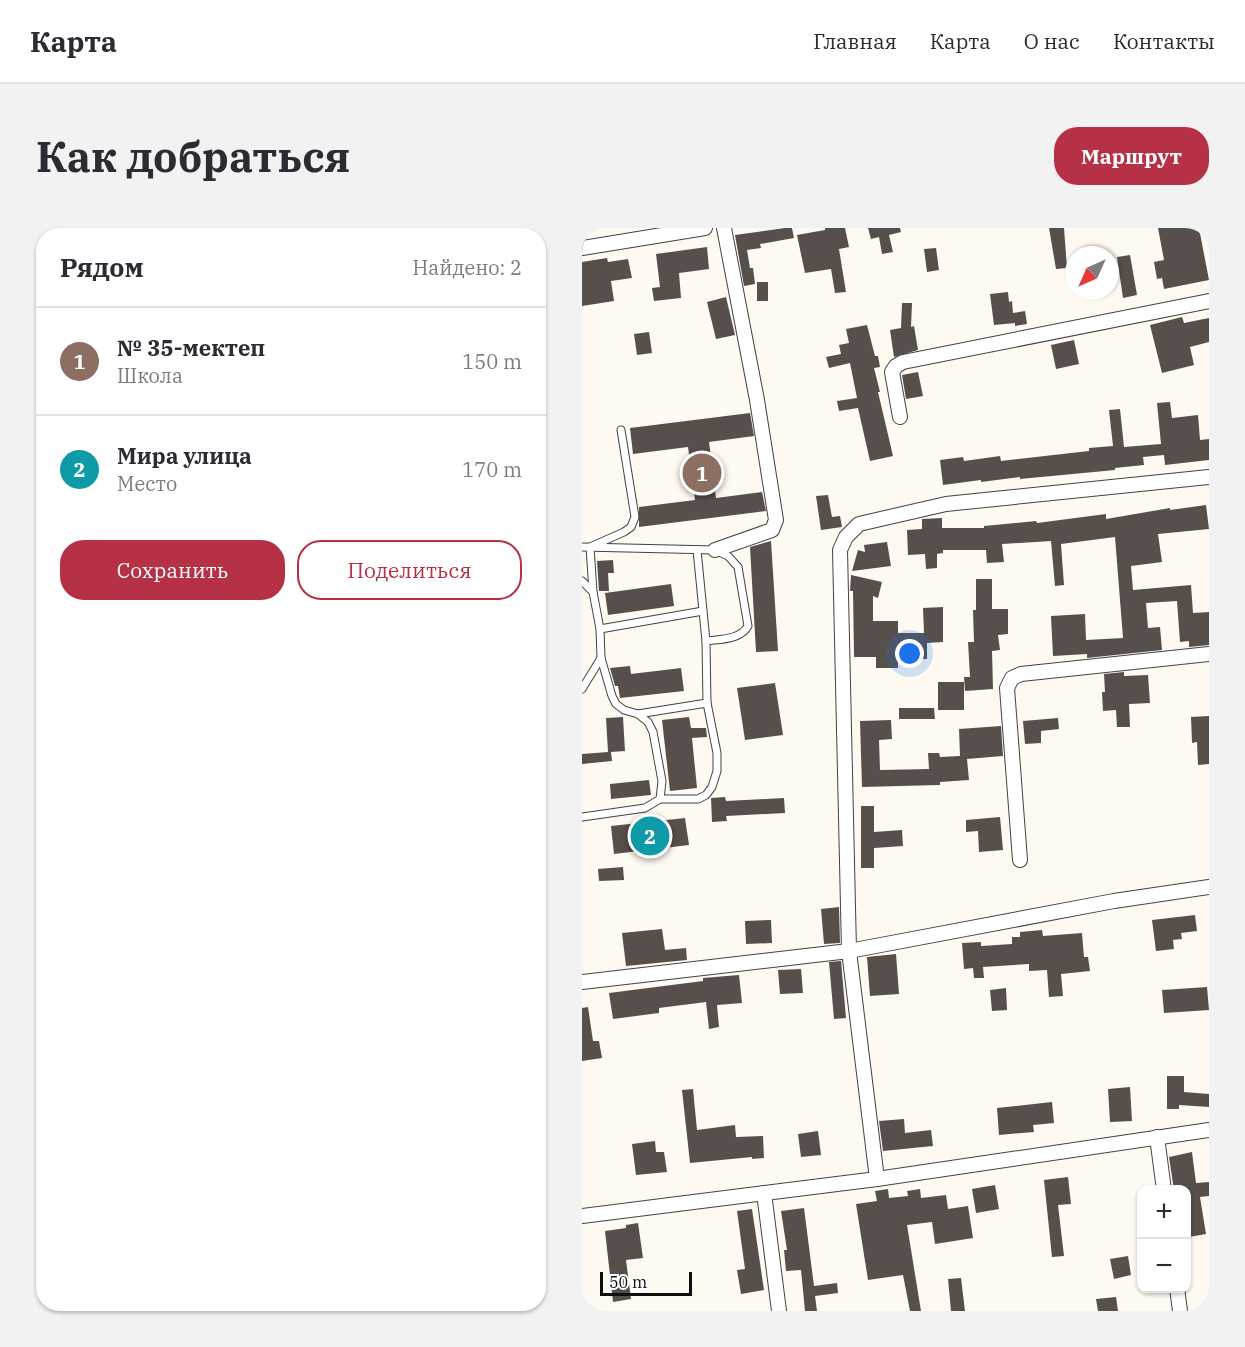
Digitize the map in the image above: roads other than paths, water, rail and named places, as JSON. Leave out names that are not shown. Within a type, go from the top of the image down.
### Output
[{"type":"street","points":[[582,248],[622,235],[705,228]]},
{"type":"street","points":[[715,550],[772,530],[776,520],[757,400],[724,228]]},
{"type":"street","points":[[900,417],[892,372],[903,362],[1209,301]]},
{"type":"street","points":[[877,1179],[849,951],[840,550],[846,537],[859,524],[946,504],[1209,477]]},
{"type":"street","points":[[1020,860],[1007,688],[1012,678],[1021,674],[1209,654]]},
{"type":"street","points":[[582,982],[849,951],[1114,901],[1209,887]]},
{"type":"street","points":[[582,1216],[877,1179],[1209,1130]]},
{"type":"street","points":[[1157,1137],[1163,1185]]},
{"type":"street","points":[[764,1193],[779,1311]]},
{"type":"street","points":[[1178,1293],[1180,1311]]},
{"type":"lane","points":[[586,547],[624,532],[631,527],[634,517],[621,430]]},
{"type":"lane","points":[[586,547],[715,550],[728,556],[738,567],[748,626],[744,633],[737,636],[706,641]]},
{"type":"lane","points":[[586,547],[600,629],[601,658],[616,704],[624,710],[638,714],[648,722],[653,732],[662,781],[660,799]]},
{"type":"lane","points":[[582,817],[645,808],[660,799],[698,799],[706,795],[712,787],[717,771],[717,753],[707,703],[706,641],[697,550]]},
{"type":"lane","points":[[582,581],[593,592]]},
{"type":"lane","points":[[600,629],[703,611]]},
{"type":"lane","points":[[582,689],[601,658]]},
{"type":"lane","points":[[638,714],[707,703]]},
{"type":"place","name":"№ 35-мектеп","points":[[702,473]]},
{"type":"place","name":"Мира улица","points":[[650,836]]}]
